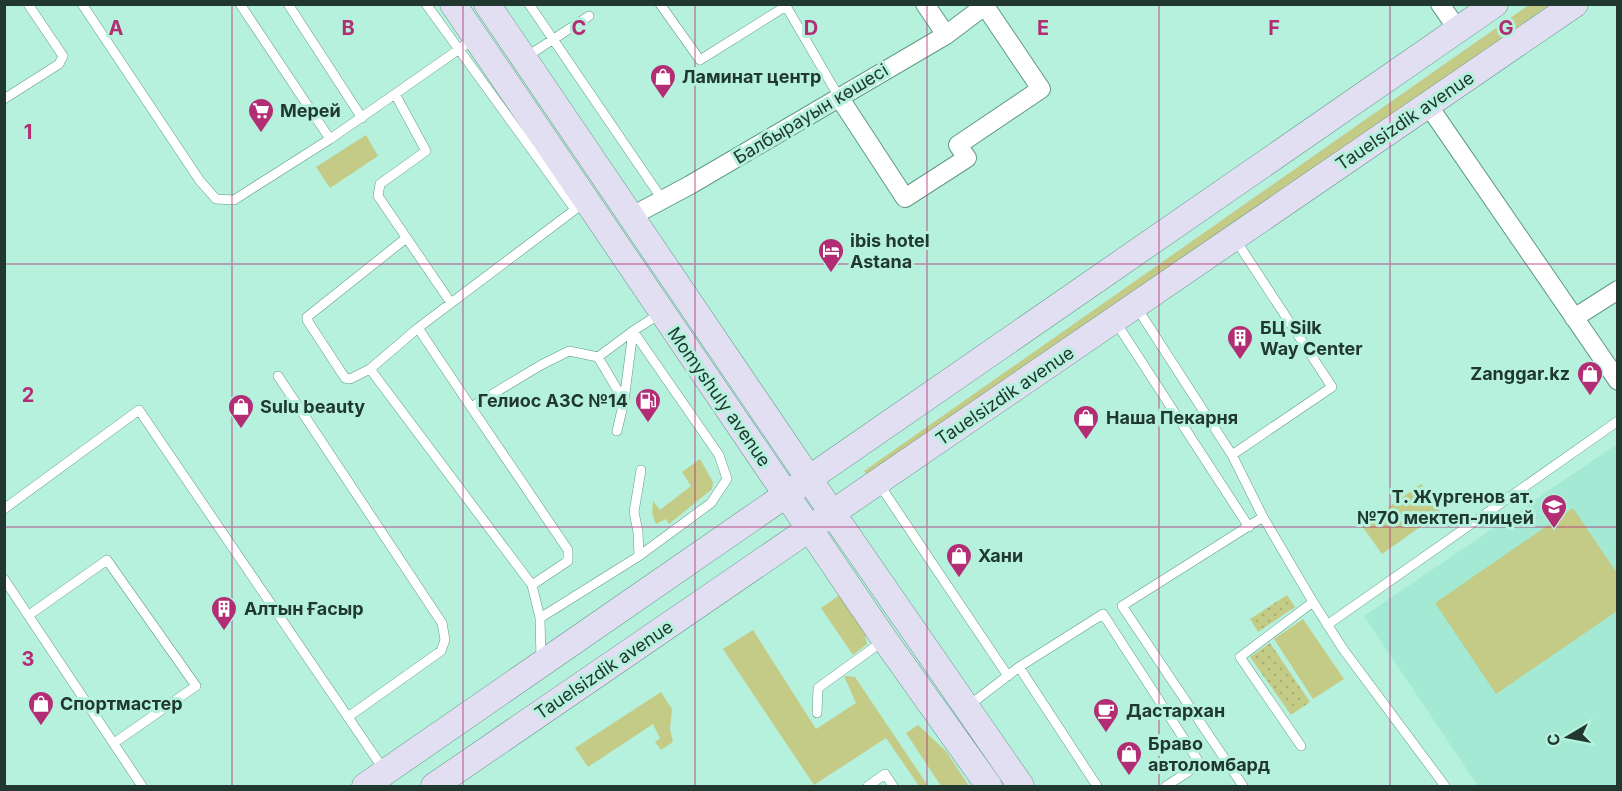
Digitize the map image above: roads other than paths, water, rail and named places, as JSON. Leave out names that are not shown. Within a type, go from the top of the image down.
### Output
[{"type":"main road","name":"Momyshuly avenue","points":[[453,4],[466,45],[661,313],[885,640],[989,786]]},
{"type":"main road","name":"Momyshuly avenue","points":[[487,4],[833,514],[1021,786]]},
{"type":"main road","points":[[375,779],[1495,4]]},
{"type":"main road","name":"Tauelsizdik avenue","points":[[434,786],[1575,4]]},
{"type":"street","points":[[925,4],[946,35]]},
{"type":"street","points":[[1440,4],[1458,30]]},
{"type":"street","points":[[839,97],[904,198],[967,158],[958,145],[1041,89],[986,5]]},
{"type":"street","name":"Балбырауын көшесі","points":[[632,216],[946,35],[986,5]]},
{"type":"street","points":[[1428,105],[1617,381]]},
{"type":"street","points":[[1574,318],[1617,290]]},
{"type":"lane","points":[[4,99],[59,64],[63,56],[28,4]]},
{"type":"lane","points":[[82,4],[200,181],[216,199],[234,200],[362,118],[466,45],[426,4]]},
{"type":"lane","points":[[240,4],[330,139]]},
{"type":"lane","points":[[288,4],[362,118]]},
{"type":"lane","points":[[529,4],[662,200]]},
{"type":"lane","points":[[660,4],[700,60],[787,5],[839,97]]},
{"type":"lane","points":[[524,58],[589,16]]},
{"type":"lane","points":[[395,94],[426,151],[380,184],[378,196],[405,239],[451,303]]},
{"type":"lane","points":[[405,239],[307,316],[307,320],[345,378],[350,379],[370,369],[418,328],[581,204]]},
{"type":"lane","points":[[1232,455],[1332,387],[1234,238]]},
{"type":"lane","points":[[1136,306],[1232,455],[1263,517],[1312,602],[1445,786]]},
{"type":"lane","points":[[598,357],[661,313]]},
{"type":"lane","points":[[1114,321],[1249,527]]},
{"type":"lane","points":[[418,328],[568,550],[568,561],[532,585]]},
{"type":"lane","points":[[617,431],[624,401],[633,331]]},
{"type":"lane","points":[[540,618],[639,556],[711,503],[727,479],[719,455],[633,331]]},
{"type":"lane","points":[[471,407],[569,351],[598,357],[624,401]]},
{"type":"lane","points":[[370,369],[532,585],[540,618],[541,663]]},
{"type":"lane","points":[[278,376],[442,623],[445,640],[441,651],[348,717]]},
{"type":"lane","points":[[4,509],[139,410],[348,717],[375,779]]},
{"type":"lane","points":[[1327,625],[1617,421]]},
{"type":"lane","points":[[639,556],[634,512],[641,470]]},
{"type":"lane","points":[[878,483],[1008,676]]},
{"type":"lane","points":[[967,708],[1019,667],[1104,614],[1122,606],[1263,517]]},
{"type":"lane","points":[[29,615],[107,560],[196,686],[114,744]]},
{"type":"lane","points":[[4,579],[142,786]]},
{"type":"lane","points":[[1301,746],[1240,657],[1312,602]]},
{"type":"lane","points":[[1122,606],[1242,786]]},
{"type":"lane","points":[[1104,614],[1197,759],[1188,772],[1166,786]]},
{"type":"lane","points":[[817,713],[818,688],[885,640]]},
{"type":"lane","points":[[1019,667],[1096,786]]},
{"type":"lane","points":[[868,786],[885,774],[893,786]]},
{"type":"place","name":"Ламинат центр","points":[[663,100]]},
{"type":"place","name":"Мерей","points":[[261,134]]},
{"type":"place","name":"ibis hotel Astana","points":[[831,274]]},
{"type":"place","name":"БЦ Silk Way Center","points":[[1240,361]]},
{"type":"place","name":"Zanggar.kz","points":[[1590,397]]},
{"type":"place","name":"Гелиос АЗС №14","points":[[648,424]]},
{"type":"place","name":"Sulu beauty","points":[[241,430]]},
{"type":"place","name":"Наша Пекарня","points":[[1086,441]]},
{"type":"place","name":"Т. Жүргенов ат. №70 мектеп-лицей","points":[[1554,530]]},
{"type":"place","name":"Хани","points":[[959,579]]},
{"type":"place","name":"Алтын Ғасыр","points":[[224,632]]},
{"type":"place","name":"Спортмастер","points":[[41,727]]},
{"type":"place","name":"Дастархан","points":[[1106,734]]},
{"type":"place","name":"Браво автоломбард","points":[[1129,777]]}]
